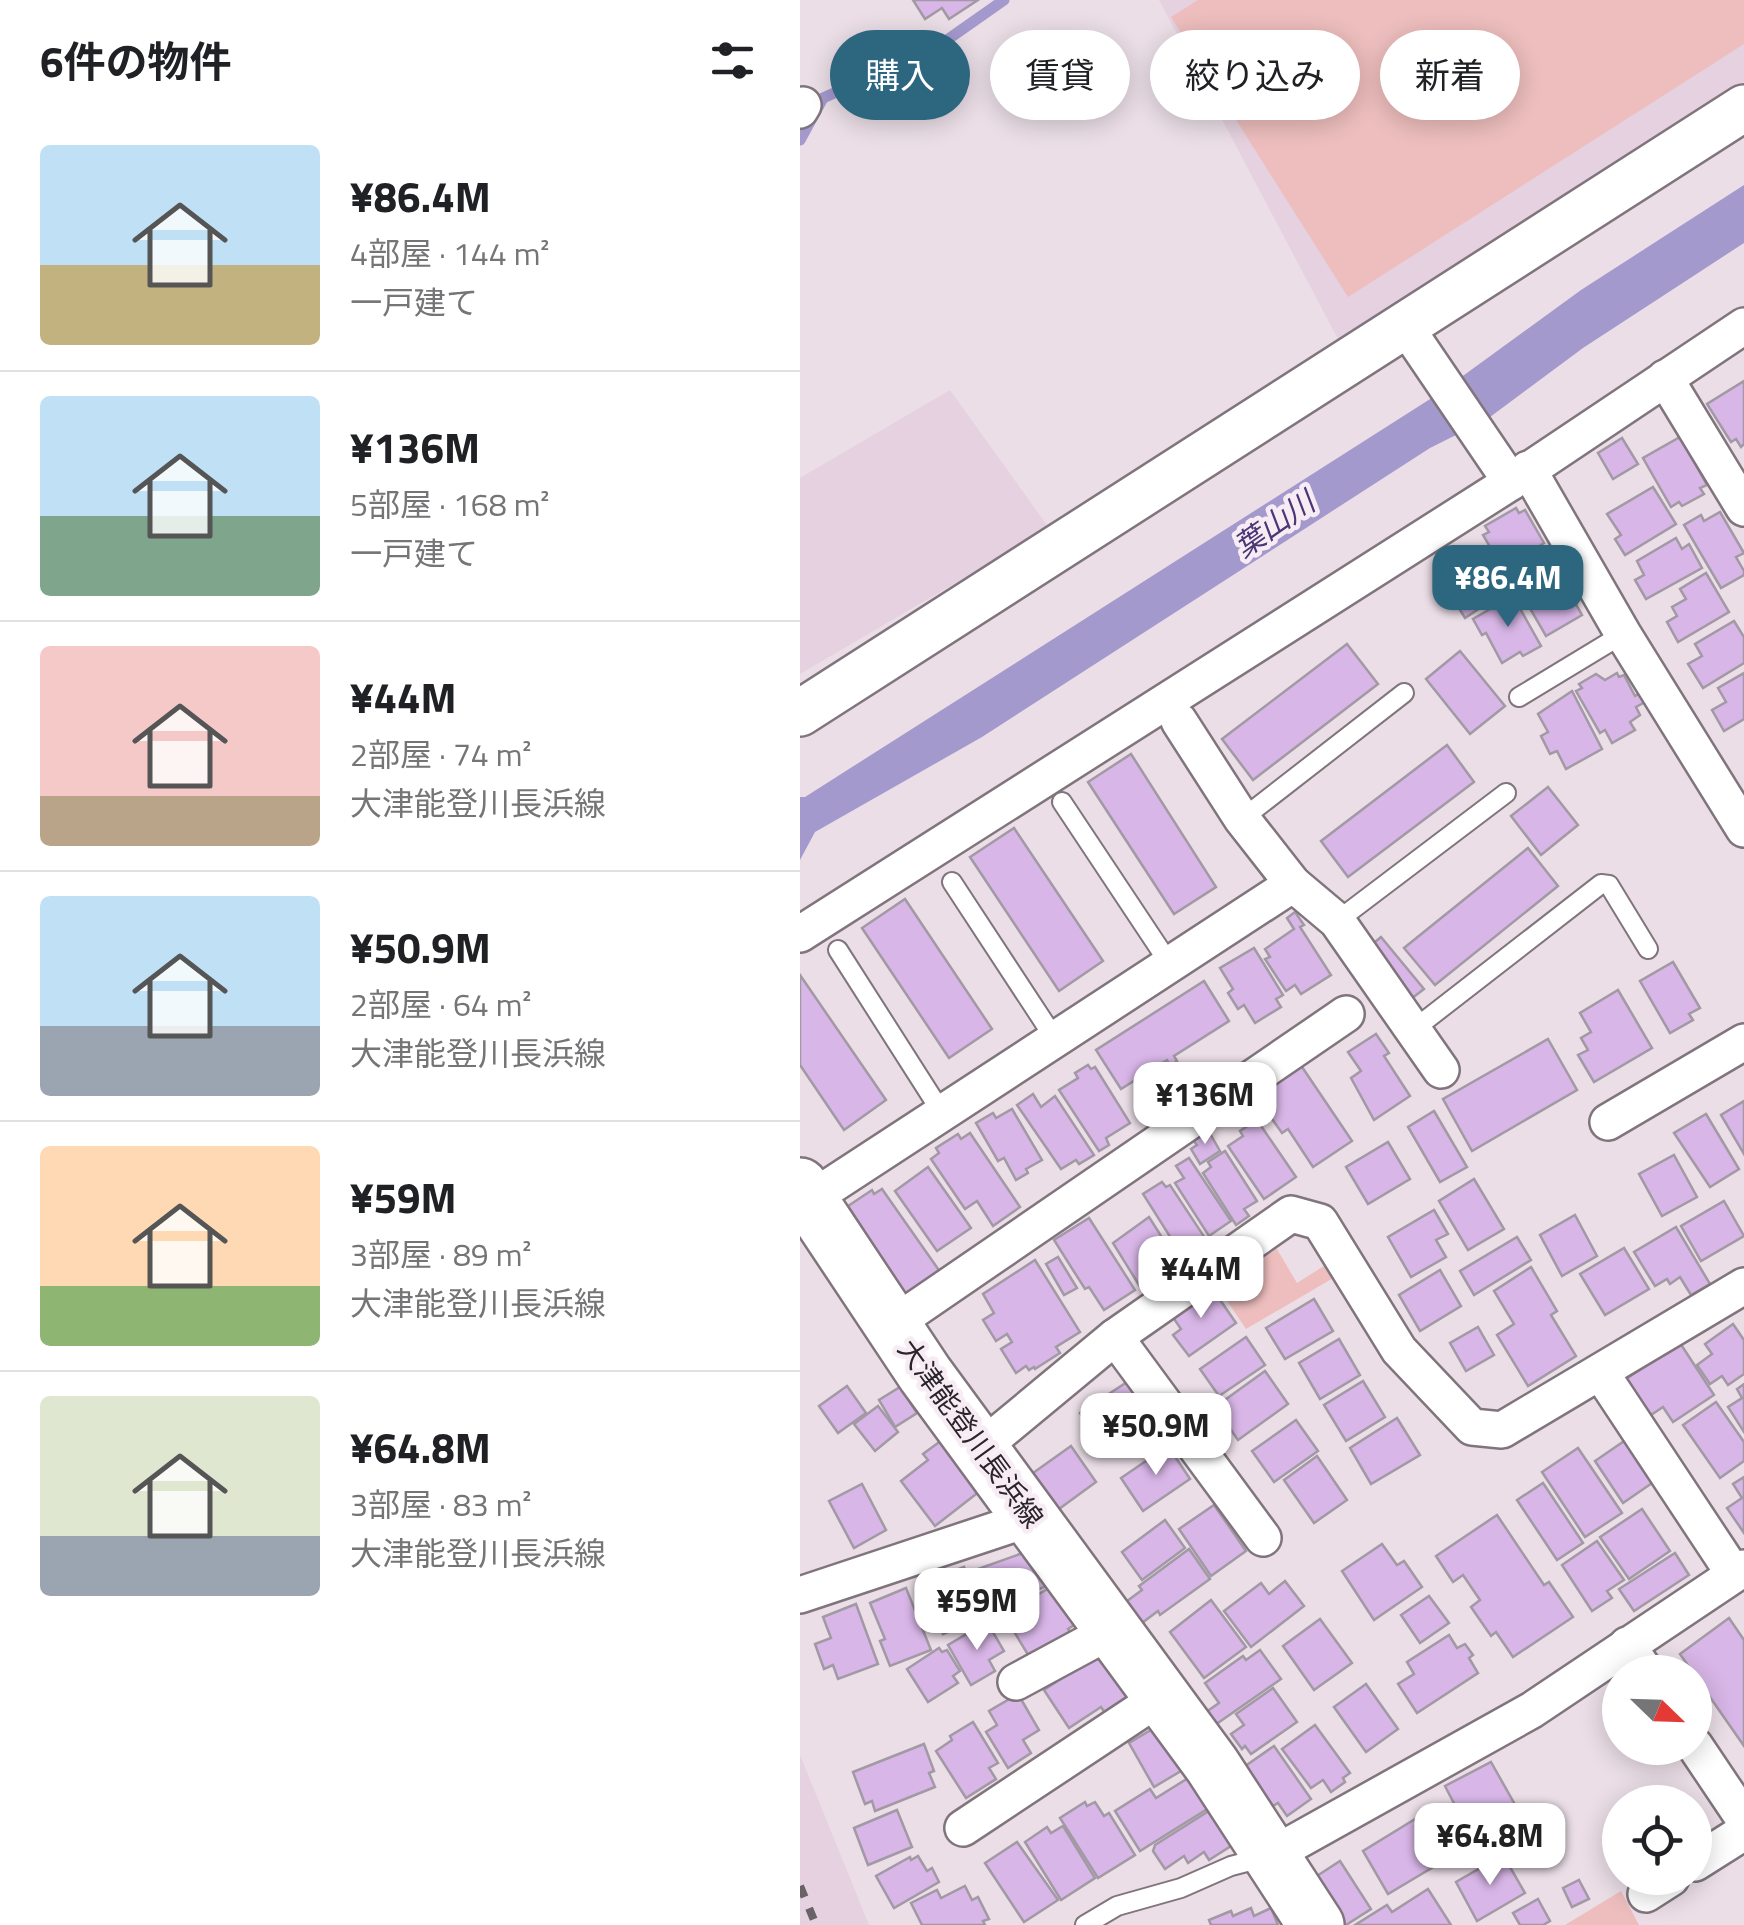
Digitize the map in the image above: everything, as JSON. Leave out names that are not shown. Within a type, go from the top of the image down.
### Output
[{"type":"main road","name":"大津能登川長浜線","points":[[805,1193],[980,1448],[1162,1696],[1316,1925]]},
{"type":"street","points":[[800,713],[1744,108]]},
{"type":"street","points":[[1404,323],[1519,475],[1744,830]]},
{"type":"street","points":[[800,934],[1519,475],[1744,326]]},
{"type":"street","points":[[1665,378],[1744,508]]},
{"type":"street","points":[[1179,722],[1242,819],[1293,884],[1337,921],[1441,1070]]},
{"type":"street","points":[[805,1193],[942,1113],[1293,884]]},
{"type":"street","points":[[892,1324],[1346,1014]]},
{"type":"street","points":[[1608,1122],[1744,1042]]},
{"type":"street","points":[[980,1448],[1115,1337],[1291,1214],[1320,1222],[1399,1350],[1472,1427],[1502,1430],[1744,1286]]},
{"type":"street","points":[[1115,1337],[1263,1538]]},
{"type":"street","points":[[1601,1374],[1739,1571],[1642,1655]]},
{"type":"street","points":[[800,1595],[1032,1518]]},
{"type":"street","points":[[1016,1682],[1114,1629]]},
{"type":"street","points":[[1272,1856],[1532,1710],[1602,1676]]},
{"type":"street","points":[[963,1828],[1162,1696]]},
{"type":"street","points":[[1708,1765],[1744,1819]]},
{"type":"street","points":[[1712,1852],[1744,1832]]},
{"type":"lane","points":[[1518,697],[1623,634]]},
{"type":"lane","points":[[1242,819],[1404,693]]},
{"type":"lane","points":[[1337,921],[1506,793]]},
{"type":"lane","points":[[1062,802],[1171,966]]},
{"type":"lane","points":[[952,882],[1055,1040]]},
{"type":"lane","points":[[1413,1030],[1601,884],[1610,886],[1648,949]]},
{"type":"lane","points":[[838,950],[942,1113]]},
{"type":"lane","points":[[1085,1925],[1118,1906],[1181,1888],[1231,1866],[1272,1856]]},
{"type":"shaded area","points":[[1159,0],[1744,0],[1744,82],[1338,339],[1222,120],[1360,120],[1360,30],[1175,30]]},
{"type":"shaded area","points":[[1198,0],[1744,0],[1744,44],[1348,297],[1236,120],[1360,120],[1360,30],[1179,30],[1171,17]]},
{"type":"shaded area","points":[[950,390],[1049,528],[800,674],[800,478]]},
{"type":"shaded area","points":[[1274,1244],[1297,1283],[1327,1264],[1335,1277],[1246,1329],[1213,1280]]},
{"type":"shaded area","points":[[800,1755],[869,1925],[800,1925]]},
{"type":"shaded area","points":[[1614,1895],[1623,1895],[1639,1925],[1565,1925]]},
{"type":"water","name":"葉山川","points":[[1744,185],[1744,243],[1583,348],[1486,420],[1430,448],[982,737],[815,832],[800,860],[800,797],[1438,394],[1581,290]]},
{"type":"building","points":[[913,0],[978,0],[949,19],[942,8],[925,19]]},
{"type":"building","points":[[1744,381],[1741,447],[1736,439],[1731,442],[1707,404]]},
{"type":"building","points":[[1680,437],[1707,485],[1700,488],[1704,494],[1682,506],[1679,502],[1671,507],[1643,458]]},
{"type":"building","points":[[1622,438],[1638,464],[1613,479],[1598,453]]},
{"type":"building","points":[[1653,487],[1676,524],[1625,555],[1615,539],[1621,535],[1607,514]]},
{"type":"building","points":[[1516,508],[1519,513],[1525,510],[1544,543],[1533,550],[1545,569],[1514,588],[1483,535],[1489,532],[1485,526]]},
{"type":"building","points":[[1720,512],[1744,553],[1736,557],[1744,575],[1721,588],[1684,525],[1701,515],[1704,521]]},
{"type":"building","points":[[1676,538],[1682,549],[1689,544],[1702,568],[1646,599],[1635,580],[1644,575],[1637,561]]},
{"type":"building","points":[[1485,551],[1509,589],[1465,618],[1437,573],[1465,555],[1469,561]]},
{"type":"building","points":[[1558,569],[1561,575],[1570,575],[1579,591],[1573,599],[1582,615],[1546,636],[1520,591]]},
{"type":"building","points":[[1706,573],[1729,612],[1678,642],[1667,622],[1677,616],[1672,607],[1686,599],[1680,589]]},
{"type":"building","points":[[1513,596],[1541,646],[1502,663],[1486,633],[1482,635],[1473,619]]},
{"type":"building","points":[[1734,621],[1744,637],[1744,663],[1703,688],[1688,664],[1702,656],[1695,644]]},
{"type":"building","points":[[1347,644],[1378,684],[1253,780],[1222,739]]},
{"type":"building","points":[[1460,651],[1505,706],[1470,734],[1426,679]]},
{"type":"building","points":[[1617,673],[1619,677],[1624,675],[1635,696],[1640,693],[1645,702],[1636,707],[1640,715],[1630,722],[1635,730],[1612,743],[1605,730],[1600,733],[1576,691],[1582,688],[1579,684],[1596,674],[1605,680]]},
{"type":"building","points":[[1744,673],[1744,719],[1724,731],[1712,710],[1726,702],[1718,688]]},
{"type":"building","points":[[1572,691],[1602,749],[1566,769],[1557,751],[1550,754],[1541,736],[1548,732],[1538,714]]},
{"type":"building","points":[[1447,745],[1474,782],[1348,877],[1321,841]]},
{"type":"building","points":[[1131,754],[1216,887],[1174,914],[1088,782]]},
{"type":"building","points":[[1548,787],[1578,825],[1541,855],[1511,816]]},
{"type":"building","points":[[1014,828],[1103,961],[1059,991],[970,857]]},
{"type":"building","points":[[1528,848],[1558,886],[1435,985],[1404,948]]},
{"type":"building","points":[[905,899],[992,1029],[949,1058],[862,928]]},
{"type":"building","points":[[1295,912],[1304,925],[1300,927],[1331,975],[1301,994],[1295,985],[1286,991],[1265,959],[1270,957],[1265,949],[1294,929],[1287,918]]},
{"type":"building","points":[[1381,937],[1424,989],[1411,999],[1369,947]]},
{"type":"building","points":[[1254,948],[1283,995],[1276,999],[1281,1007],[1255,1023],[1244,1005],[1238,1009],[1228,993],[1233,989],[1220,968]]},
{"type":"building","points":[[1673,962],[1700,1008],[1689,1014],[1693,1020],[1670,1033],[1640,981]]},
{"type":"building","points":[[800,975],[886,1100],[844,1130],[800,1065]]},
{"type":"building","points":[[1204,981],[1229,1021],[1174,1056],[1177,1061],[1170,1066],[1167,1060],[1121,1089],[1096,1050]]},
{"type":"building","points":[[1618,990],[1652,1048],[1594,1082],[1578,1055],[1588,1050],[1581,1038],[1591,1032],[1580,1013]]},
{"type":"building","points":[[1376,1034],[1389,1053],[1384,1056],[1410,1096],[1374,1120],[1351,1078],[1361,1071],[1348,1052]]},
{"type":"building","points":[[1548,1039],[1577,1090],[1472,1151],[1443,1099]]},
{"type":"building","points":[[1298,1061],[1352,1141],[1313,1167],[1288,1129],[1282,1133],[1265,1109],[1271,1104],[1259,1086]]},
{"type":"building","points":[[1088,1065],[1091,1069],[1095,1067],[1130,1123],[1106,1138],[1109,1145],[1099,1151],[1059,1090],[1078,1078],[1075,1073]]},
{"type":"building","points":[[1033,1094],[1041,1107],[1055,1096],[1094,1155],[1061,1169],[1017,1105]]},
{"type":"building","points":[[1744,1101],[1744,1154],[1721,1115]]},
{"type":"building","points":[[1012,1109],[1042,1160],[1016,1180],[1004,1158],[998,1161],[976,1123],[993,1113],[996,1118]]},
{"type":"building","points":[[1434,1111],[1467,1167],[1440,1182],[1408,1127]]},
{"type":"building","points":[[1706,1114],[1739,1169],[1710,1187],[1674,1133]]},
{"type":"building","points":[[1257,1120],[1296,1177],[1264,1199],[1228,1146],[1243,1136],[1240,1131]]},
{"type":"building","points":[[1208,1130],[1220,1151],[1200,1164],[1191,1149],[1197,1145],[1193,1140]]},
{"type":"building","points":[[970,1133],[1020,1207],[993,1226],[977,1201],[965,1209],[931,1159],[939,1153],[936,1148],[958,1134],[961,1139]]},
{"type":"building","points":[[1388,1142],[1410,1179],[1368,1204],[1346,1167]]},
{"type":"building","points":[[1225,1151],[1257,1201],[1244,1209],[1249,1216],[1236,1225],[1203,1173],[1211,1167],[1208,1162]]},
{"type":"building","points":[[1674,1155],[1697,1197],[1662,1216],[1639,1174]]},
{"type":"building","points":[[1189,1158],[1231,1221],[1209,1236],[1175,1183],[1184,1178],[1176,1166]]},
{"type":"building","points":[[928,1167],[971,1228],[937,1251],[895,1191]]},
{"type":"building","points":[[1474,1179],[1504,1229],[1468,1250],[1439,1201]]},
{"type":"building","points":[[1162,1182],[1166,1187],[1170,1185],[1207,1241],[1181,1254],[1143,1194]]},
{"type":"building","points":[[882,1189],[943,1276],[905,1301],[859,1232],[863,1229],[848,1206],[872,1190],[874,1194]]},
{"type":"building","points":[[1724,1201],[1744,1236],[1701,1261],[1681,1226]]},
{"type":"building","points":[[1434,1210],[1448,1234],[1436,1240],[1446,1257],[1411,1277],[1388,1237]]},
{"type":"building","points":[[1575,1215],[1597,1256],[1562,1276],[1540,1235]]},
{"type":"building","points":[[1149,1217],[1177,1261],[1139,1285],[1113,1243]]},
{"type":"building","points":[[1089,1218],[1135,1290],[1104,1310],[1089,1287],[1085,1289],[1054,1240]]},
{"type":"building","points":[[1676,1227],[1710,1284],[1691,1295],[1680,1277],[1670,1284],[1667,1279],[1655,1286],[1634,1252]]},
{"type":"building","points":[[1517,1237],[1531,1260],[1474,1295],[1460,1271]]},
{"type":"building","points":[[1624,1248],[1649,1289],[1605,1315],[1580,1274]]},
{"type":"building","points":[[1058,1257],[1077,1288],[1064,1295],[1046,1264]]},
{"type":"building","points":[[1035,1260],[1080,1332],[1056,1347],[1060,1353],[1035,1369],[1026,1366],[1016,1373],[1001,1349],[1012,1342],[1007,1334],[996,1341],[983,1320],[994,1313],[983,1294]]},
{"type":"building","points":[[1531,1267],[1557,1311],[1551,1315],[1576,1356],[1528,1386],[1497,1335],[1514,1324],[1494,1291]]},
{"type":"building","points":[[1440,1270],[1461,1306],[1420,1331],[1399,1295]]},
{"type":"building","points":[[1201,1290],[1206,1297],[1214,1291],[1236,1323],[1189,1356],[1173,1335],[1181,1329],[1170,1313]]},
{"type":"building","points":[[1314,1299],[1333,1331],[1285,1359],[1266,1328]]},
{"type":"building","points":[[1733,1324],[1744,1340],[1744,1374],[1728,1385],[1722,1376],[1710,1384],[1697,1365],[1712,1354],[1705,1344]]},
{"type":"building","points":[[1478,1327],[1494,1355],[1466,1371],[1450,1343]]},
{"type":"building","points":[[1246,1337],[1265,1365],[1219,1396],[1200,1369]]},
{"type":"building","points":[[1339,1339],[1360,1375],[1320,1399],[1299,1363]]},
{"type":"building","points":[[1680,1343],[1714,1395],[1673,1422],[1663,1407],[1642,1421],[1622,1391],[1626,1379]]},
{"type":"building","points":[[1265,1371],[1288,1404],[1238,1440],[1215,1407]]},
{"type":"building","points":[[1363,1381],[1385,1417],[1346,1441],[1324,1405]]},
{"type":"building","points":[[1127,1382],[1152,1420],[1106,1451],[1080,1413]]},
{"type":"building","points":[[1744,1384],[1744,1432],[1728,1407],[1742,1398],[1737,1389]]},
{"type":"building","points":[[847,1386],[866,1413],[838,1433],[819,1406]]},
{"type":"building","points":[[900,1387],[917,1413],[895,1427],[879,1400]]},
{"type":"building","points":[[1716,1402],[1744,1442],[1744,1461],[1720,1478],[1683,1425]]},
{"type":"building","points":[[878,1406],[898,1432],[875,1451],[854,1424]]},
{"type":"building","points":[[1397,1418],[1420,1455],[1371,1484],[1350,1448]]},
{"type":"building","points":[[1296,1420],[1318,1451],[1274,1482],[1252,1451]]},
{"type":"building","points":[[1630,1437],[1658,1479],[1623,1503],[1595,1461]]},
{"type":"building","points":[[942,1440],[980,1491],[935,1526],[901,1481],[928,1460],[923,1454]]},
{"type":"building","points":[[1071,1446],[1096,1482],[1059,1509],[1033,1473]]},
{"type":"building","points":[[1168,1446],[1190,1479],[1143,1511],[1121,1478]]},
{"type":"building","points":[[1578,1448],[1622,1513],[1585,1537],[1542,1472]]},
{"type":"building","points":[[1317,1456],[1347,1500],[1314,1523],[1284,1480]]},
{"type":"building","points":[[1744,1477],[1744,1533],[1727,1508],[1742,1498],[1733,1484]]},
{"type":"building","points":[[1543,1483],[1583,1543],[1557,1560],[1517,1500]]},
{"type":"building","points":[[862,1484],[886,1530],[854,1548],[829,1501]]},
{"type":"building","points":[[1214,1505],[1246,1551],[1211,1576],[1179,1529]]},
{"type":"building","points":[[1642,1509],[1670,1551],[1629,1579],[1600,1537]]},
{"type":"building","points":[[1497,1515],[1544,1585],[1549,1582],[1573,1617],[1513,1657],[1496,1632],[1491,1636],[1471,1607],[1480,1600],[1463,1575],[1453,1582],[1436,1556]]},
{"type":"building","points":[[1165,1520],[1185,1548],[1142,1580],[1122,1552]]},
{"type":"building","points":[[1597,1541],[1624,1580],[1607,1591],[1612,1598],[1592,1611],[1562,1565]]},
{"type":"building","points":[[1382,1544],[1397,1565],[1404,1561],[1422,1587],[1374,1620],[1342,1571]]},
{"type":"building","points":[[1034,1549],[1047,1586],[992,1607],[978,1569]]},
{"type":"building","points":[[1189,1549],[1210,1579],[1138,1626],[1123,1604],[1142,1590],[1139,1586]]},
{"type":"building","points":[[1675,1553],[1689,1575],[1634,1611],[1619,1589]]},
{"type":"building","points":[[964,1567],[983,1618],[943,1634],[923,1583]]},
{"type":"building","points":[[1285,1581],[1304,1606],[1251,1647],[1224,1611],[1261,1583],[1269,1594]]},
{"type":"building","points":[[1054,1585],[1082,1620],[1068,1629],[1071,1634],[1030,1658],[1004,1615]]},
{"type":"building","points":[[906,1588],[931,1650],[890,1666],[880,1641],[885,1639],[870,1603]]},
{"type":"building","points":[[1429,1596],[1449,1623],[1420,1643],[1401,1615]]},
{"type":"building","points":[[1211,1600],[1246,1647],[1204,1678],[1170,1632]]},
{"type":"building","points":[[856,1604],[878,1664],[838,1679],[833,1665],[824,1669],[815,1644],[831,1638],[823,1617]]},
{"type":"building","points":[[1729,1618],[1744,1640],[1744,1746],[1712,1700],[1712,1655],[1680,1654]]},
{"type":"building","points":[[1320,1619],[1352,1663],[1314,1690],[1283,1646]]},
{"type":"building","points":[[987,1622],[1004,1651],[989,1660],[995,1671],[971,1685],[948,1645]]},
{"type":"building","points":[[1449,1635],[1457,1648],[1465,1644],[1478,1673],[1417,1713],[1398,1684],[1414,1674],[1407,1662]]},
{"type":"building","points":[[939,1648],[942,1652],[947,1650],[960,1671],[953,1676],[958,1683],[928,1702],[907,1669]]},
{"type":"building","points":[[1260,1650],[1281,1679],[1215,1725],[1206,1712],[1219,1703],[1205,1683],[1243,1656],[1246,1660]]},
{"type":"building","points":[[1098,1654],[1128,1698],[1105,1713],[1101,1707],[1069,1728],[1044,1690]]},
{"type":"building","points":[[1366,1684],[1398,1729],[1366,1752],[1334,1707]]},
{"type":"building","points":[[1273,1688],[1297,1722],[1251,1754],[1231,1734],[1244,1725],[1236,1714]]},
{"type":"building","points":[[1018,1694],[1039,1730],[1023,1740],[1031,1753],[1008,1768],[986,1732],[997,1725],[989,1711]]},
{"type":"building","points":[[973,1722],[998,1763],[989,1768],[996,1779],[966,1798],[936,1751],[952,1740],[950,1736]]},
{"type":"building","points":[[1161,1724],[1186,1768],[1154,1787],[1129,1743]]},
{"type":"building","points":[[1315,1725],[1350,1773],[1331,1792],[1323,1780],[1311,1788],[1282,1749]]},
{"type":"building","points":[[924,1744],[935,1787],[875,1811],[872,1801],[865,1804],[853,1772]]},
{"type":"building","points":[[1274,1746],[1311,1799],[1287,1816],[1278,1803],[1273,1806],[1268,1799],[1264,1801],[1241,1769]]},
{"type":"building","points":[[1491,1762],[1531,1833],[1488,1855],[1464,1810],[1459,1813],[1445,1786]]},
{"type":"building","points":[[1193,1775],[1212,1806],[1140,1851],[1115,1811],[1150,1789],[1156,1798]]},
{"type":"building","points":[[1085,1802],[1087,1806],[1095,1802],[1104,1816],[1109,1813],[1135,1855],[1098,1878],[1060,1818]]},
{"type":"building","points":[[1223,1802],[1245,1837],[1209,1860],[1204,1852],[1188,1863],[1184,1856],[1165,1869],[1153,1851],[1155,1845]]},
{"type":"building","points":[[897,1810],[912,1847],[868,1865],[854,1828]]},
{"type":"building","points":[[1425,1813],[1450,1857],[1388,1894],[1363,1851]]},
{"type":"building","points":[[1063,1826],[1095,1878],[1061,1900],[1025,1842],[1047,1827],[1051,1833]]},
{"type":"building","points":[[1017,1842],[1058,1900],[1024,1922],[985,1863]]},
{"type":"building","points":[[1503,1855],[1525,1893],[1477,1921],[1456,1882]]},
{"type":"building","points":[[918,1856],[927,1871],[932,1868],[939,1882],[894,1908],[876,1876]]},
{"type":"building","points":[[1340,1861],[1371,1909],[1346,1925],[1333,1925],[1306,1883]]},
{"type":"building","points":[[1579,1880],[1589,1899],[1572,1907],[1563,1888]]},
{"type":"building","points":[[965,1886],[972,1900],[978,1897],[989,1919],[983,1921],[985,1925],[922,1925],[911,1903],[937,1890],[941,1898]]},
{"type":"building","points":[[1428,1889],[1451,1925],[1355,1925],[1387,1905],[1392,1912]]},
{"type":"building","points":[[1538,1899],[1550,1921],[1543,1925],[1520,1925],[1513,1913]]},
{"type":"building","points":[[1251,1908],[1254,1916],[1271,1908],[1278,1925],[1211,1925],[1209,1920],[1231,1911],[1233,1916]]},
{"type":"waterway","points":[[800,140],[823,98],[937,47],[1004,0]]},
{"type":"railway","points":[[800,1886],[816,1925]]}]
